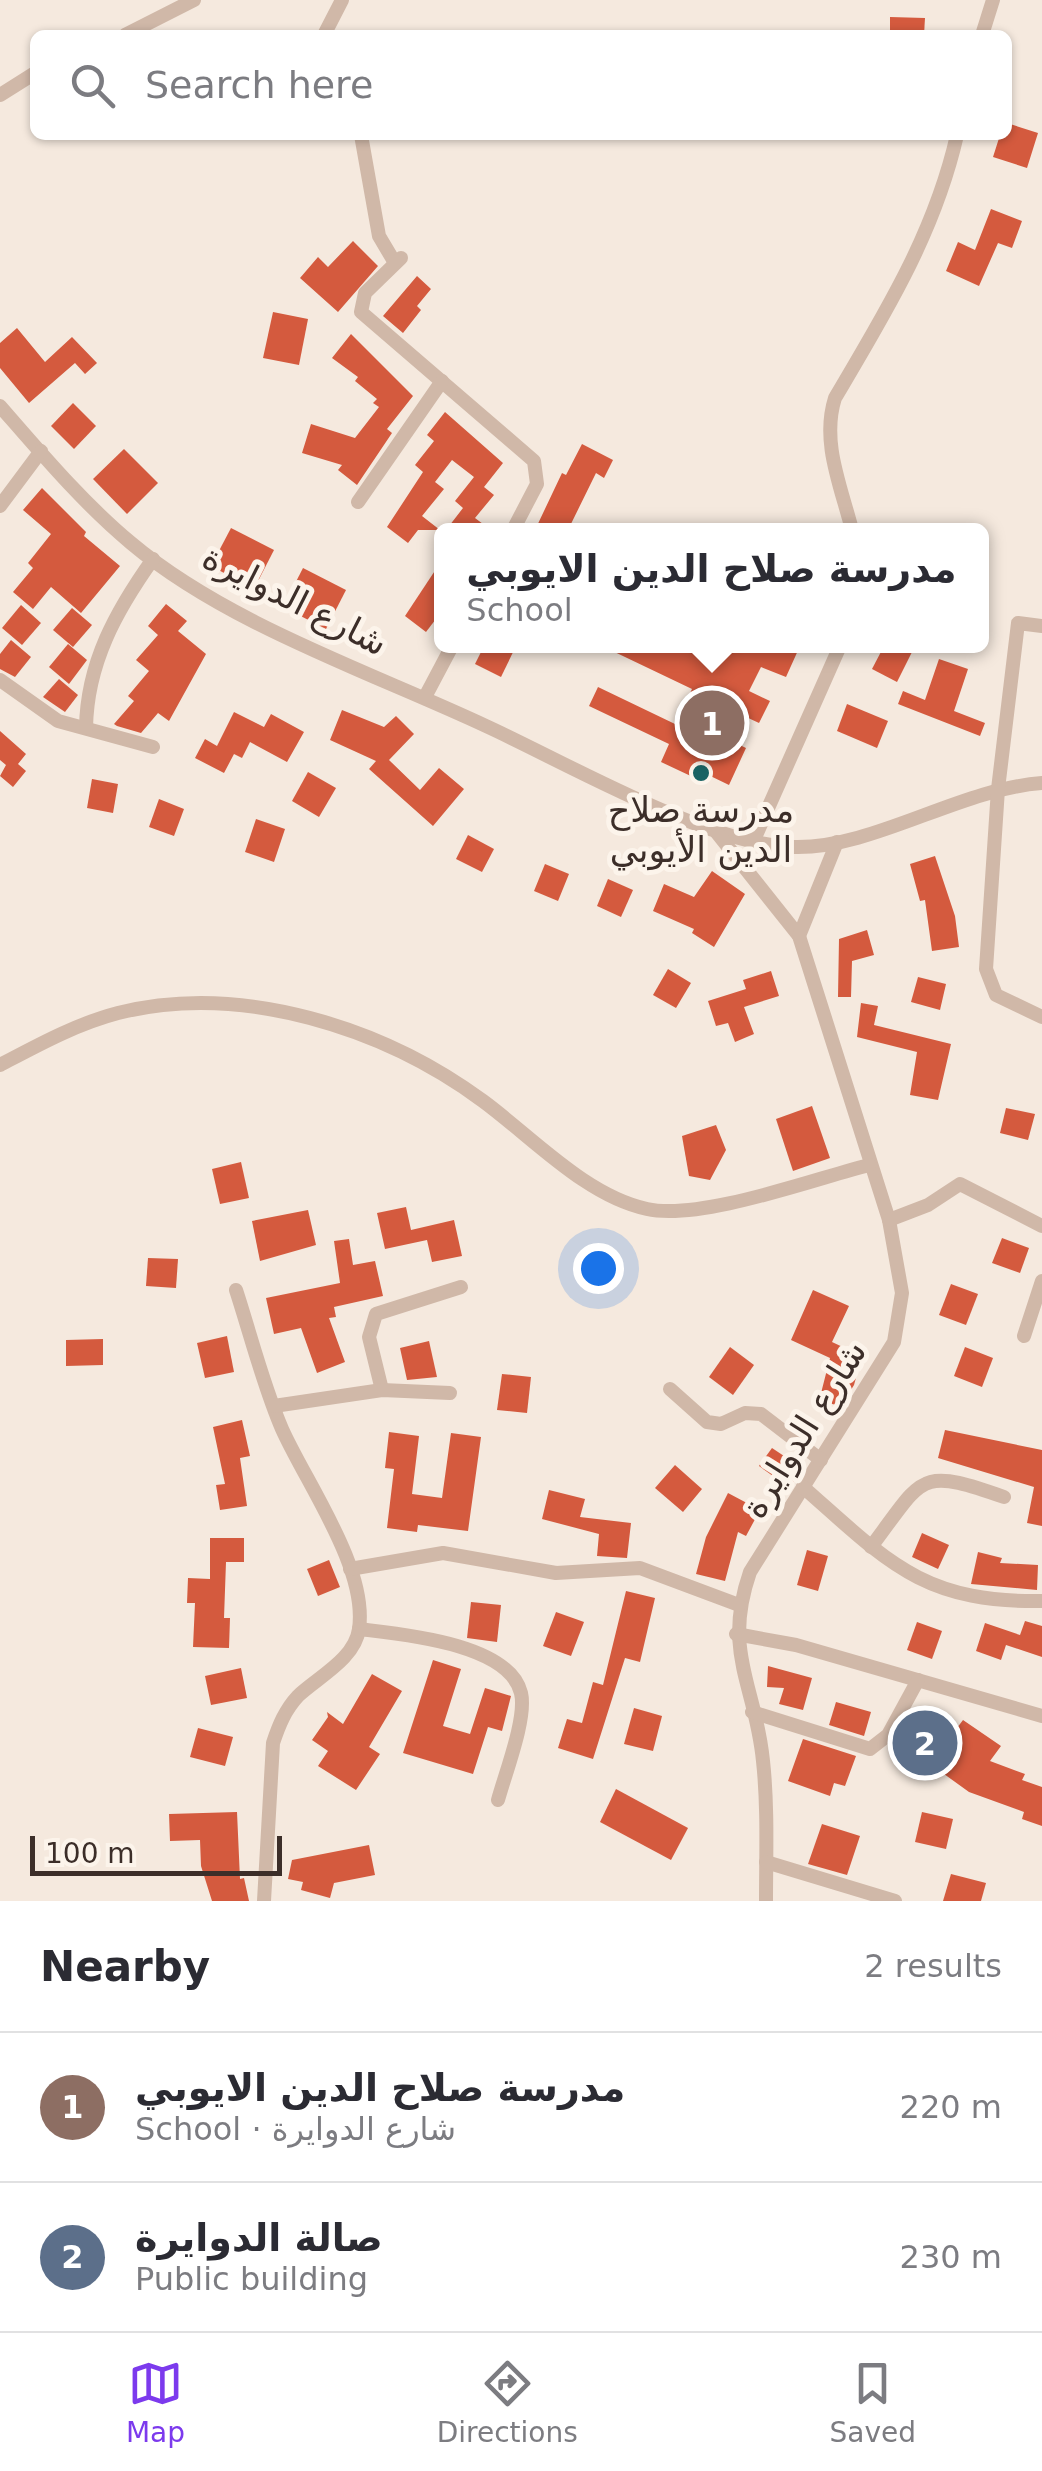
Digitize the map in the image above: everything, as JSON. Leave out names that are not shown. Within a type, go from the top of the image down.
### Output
[{"type":"street","points":[[135,30],[194,0]]},
{"type":"street","points":[[327,30],[342,0]]},
{"type":"street","points":[[984,30],[993,0]]},
{"type":"street","points":[[0,95],[30,76]]},
{"type":"street","points":[[362,140],[381,243],[398,260],[364,293],[361,312],[534,461],[537,484],[516,523]]},
{"type":"street","points":[[850,523],[828,440],[828,420],[835,398],[918,254],[942,192],[956,140]]},
{"type":"street","points":[[358,502],[442,381]]},
{"type":"street","name":"شارع الدوايرة","points":[[0,406],[131,543],[153,559],[292,640],[716,832],[796,848],[837,842],[998,789],[1042,784]]},
{"type":"street","points":[[0,506],[41,451]]},
{"type":"street","points":[[86,728],[86,703],[111,622],[153,559]]},
{"type":"street","points":[[1042,626],[1018,623],[998,789],[986,969],[996,995],[1042,1017]]},
{"type":"street","points":[[425,697],[448,653]]},
{"type":"street","points":[[753,842],[837,653]]},
{"type":"street","points":[[0,680],[38,711],[153,747]]},
{"type":"street","points":[[716,832],[799,936],[837,842]]},
{"type":"street","name":"شارع الدوايرة","points":[[766,1901],[763,1758],[736,1634],[739,1604],[750,1572],[894,1342],[902,1292],[889,1220],[799,936]]},
{"type":"street","points":[[0,1065],[58,1034],[118,1013],[204,1005],[273,1012],[354,1028],[414,1054],[587,1180],[626,1203],[650,1210],[721,1204],[869,1165]]},
{"type":"street","points":[[889,1220],[928,1206],[960,1184],[1042,1226]]},
{"type":"street","points":[[1024,1336],[1042,1281]]},
{"type":"street","points":[[382,1390],[368,1336],[376,1314],[461,1287]]},
{"type":"street","points":[[236,1290],[274,1406],[350,1569],[359,1629],[352,1648],[298,1696],[280,1721],[271,1762],[264,1901]]},
{"type":"street","points":[[670,1389],[707,1422],[721,1424],[746,1413],[761,1414],[821,1460]]},
{"type":"street","points":[[274,1406],[382,1390],[450,1392]]},
{"type":"street","points":[[871,1547],[913,1491],[929,1481],[950,1478],[1004,1497]]},
{"type":"street","points":[[803,1487],[892,1565],[944,1592],[1042,1600]]},
{"type":"street","points":[[350,1569],[442,1554],[556,1573],[640,1568],[739,1604]]},
{"type":"street","points":[[359,1629],[449,1643],[488,1660],[516,1681],[521,1713],[498,1800]]},
{"type":"street","points":[[736,1634],[796,1646],[1042,1716]]},
{"type":"street","points":[[752,1712],[870,1750],[888,1735],[918,1680]]},
{"type":"street","points":[[766,1862],[895,1901]]},
{"type":"building","points":[[890,17],[925,18],[924,30],[890,30]]},
{"type":"building","points":[[1012,125],[1038,133],[1027,168],[993,157],[998,140],[1012,140]]},
{"type":"building","points":[[991,209],[1022,221],[1012,248],[998,243],[979,286],[946,271],[958,242],[975,250]]},
{"type":"building","points":[[353,241],[378,266],[338,312],[300,278],[318,257],[328,267]]},
{"type":"building","points":[[417,276],[431,289],[403,333],[383,316]]},
{"type":"building","points":[[273,312],[308,319],[299,365],[263,358]]},
{"type":"building","points":[[17,328],[45,362],[72,337],[97,363],[85,374],[75,363],[29,403],[0,368],[0,343]]},
{"type":"building","points":[[351,334],[413,396],[387,429],[392,433],[357,485],[338,470],[342,465],[302,453],[311,424],[355,438],[379,407],[373,403],[377,399],[355,381],[358,377],[332,358]]},
{"type":"building","points":[[73,403],[96,426],[74,449],[51,426]]},
{"type":"building","points":[[445,412],[503,463],[484,487],[494,495],[475,518],[482,523],[451,523],[463,508],[455,501],[474,477],[452,460],[435,482],[444,489],[422,516],[434,525],[434,530],[418,530],[408,543],[387,527],[423,472],[415,465],[434,441],[427,435]]},
{"type":"building","points":[[582,444],[613,460],[604,478],[596,473],[571,523],[538,523],[562,473],[566,475]]},
{"type":"building","points":[[124,449],[158,483],[127,514],[93,479]]},
{"type":"building","points":[[42,488],[86,532],[84,536],[120,566],[81,613],[51,587],[33,609],[13,592],[33,568],[28,563],[51,534],[23,510]]},
{"type":"building","points":[[231,528],[274,550],[254,589],[211,566]]},
{"type":"building","points":[[303,568],[346,590],[326,629],[283,607]]},
{"type":"building","points":[[434,572],[434,622],[426,632],[405,616]]},
{"type":"building","points":[[166,604],[187,621],[178,631],[206,654],[169,721],[158,713],[141,733],[117,726],[114,724],[134,701],[128,696],[149,671],[136,660],[158,635],[148,626]]},
{"type":"building","points":[[21,605],[41,623],[22,645],[2,628]]},
{"type":"building","points":[[72,608],[92,625],[73,647],[53,630]]},
{"type":"building","points":[[11,640],[31,657],[15,677],[0,669],[0,654]]},
{"type":"building","points":[[68,644],[87,660],[69,684],[49,667]]},
{"type":"building","points":[[480,653],[513,653],[501,677],[475,664]]},
{"type":"building","points":[[617,653],[797,653],[786,677],[761,667],[749,691],[770,701],[759,723],[731,710],[719,735],[746,748],[729,785],[698,770],[695,778],[661,762],[669,744],[589,706],[598,687],[675,724],[692,689]]},
{"type":"building","points":[[880,653],[912,653],[897,682],[872,669]]},
{"type":"building","points":[[939,659],[968,669],[954,711],[985,723],[980,736],[898,704],[903,691],[925,700]]},
{"type":"building","points":[[59,679],[78,695],[65,712],[43,697]]},
{"type":"building","points":[[847,704],[888,721],[877,748],[837,731]]},
{"type":"building","points":[[342,710],[384,727],[396,716],[414,734],[389,760],[420,790],[439,768],[464,789],[433,826],[369,769],[376,761],[330,740]]},
{"type":"building","points":[[234,712],[264,727],[271,714],[304,732],[287,762],[250,742],[242,758],[234,754],[224,773],[195,758],[205,739],[217,746]]},
{"type":"building","points":[[0,731],[26,754],[18,764],[26,771],[13,787],[0,776],[6,765],[0,760]]},
{"type":"building","points":[[308,772],[336,788],[319,817],[292,801]]},
{"type":"building","points":[[92,779],[118,784],[113,813],[87,808]]},
{"type":"building","points":[[159,799],[184,809],[174,836],[149,827]]},
{"type":"building","points":[[256,819],[285,829],[274,862],[245,852]]},
{"type":"building","points":[[468,835],[494,849],[482,872],[456,859]]},
{"type":"building","points":[[935,856],[955,916],[959,947],[932,951],[925,900],[920,901],[910,864]]},
{"type":"building","points":[[545,864],[569,874],[558,901],[534,891]]},
{"type":"building","points":[[712,871],[745,894],[714,947],[692,933],[694,929],[653,911],[664,884],[694,897]]},
{"type":"building","points":[[608,879],[633,890],[621,917],[597,906]]},
{"type":"building","points":[[867,930],[874,955],[852,961],[851,997],[838,997],[839,939]]},
{"type":"building","points":[[668,969],[691,983],[676,1008],[653,995]]},
{"type":"building","points":[[771,971],[779,996],[744,1007],[754,1034],[735,1042],[728,1023],[716,1026],[708,1001],[746,989],[743,980]]},
{"type":"building","points":[[918,977],[946,984],[940,1010],[911,1002]]},
{"type":"building","points":[[861,1003],[878,1006],[874,1025],[951,1044],[938,1100],[910,1095],[917,1052],[857,1037]]},
{"type":"building","points":[[812,1106],[830,1158],[793,1171],[776,1119]]},
{"type":"building","points":[[1006,1108],[1035,1114],[1028,1140],[1000,1133]]},
{"type":"building","points":[[716,1125],[726,1150],[710,1180],[689,1176],[682,1136]]},
{"type":"building","points":[[241,1162],[249,1198],[220,1204],[212,1169]]},
{"type":"building","points":[[406,1207],[411,1230],[454,1220],[462,1256],[432,1262],[427,1240],[385,1249],[377,1213]]},
{"type":"building","points":[[308,1210],[316,1245],[260,1261],[252,1221]]},
{"type":"building","points":[[1002,1238],[1029,1248],[1020,1273],[992,1263]]},
{"type":"building","points":[[349,1239],[353,1265],[375,1261],[383,1296],[334,1307],[336,1317],[329,1318],[345,1362],[317,1373],[301,1328],[274,1334],[266,1298],[340,1283],[334,1241]]},
{"type":"building","points":[[148,1258],[178,1259],[176,1288],[146,1286]]},
{"type":"building","points":[[951,1284],[978,1294],[966,1325],[939,1315]]},
{"type":"building","points":[[813,1290],[849,1306],[832,1342],[862,1356],[854,1385],[841,1406],[819,1401],[830,1358],[791,1340]]},
{"type":"building","points":[[227,1336],[234,1372],[205,1378],[197,1343]]},
{"type":"building","points":[[103,1339],[103,1365],[66,1366],[66,1340]]},
{"type":"building","points":[[429,1341],[437,1377],[407,1380],[400,1348]]},
{"type":"building","points":[[730,1347],[754,1365],[733,1395],[709,1377]]},
{"type":"building","points":[[965,1347],[993,1358],[982,1387],[954,1376]]},
{"type":"building","points":[[502,1374],[531,1377],[527,1413],[497,1410]]},
{"type":"building","points":[[242,1420],[250,1456],[240,1458],[247,1506],[220,1510],[216,1485],[225,1484],[213,1427]]},
{"type":"building","points":[[945,1430],[1042,1450],[1042,1526],[1027,1523],[1034,1487],[938,1458]]},
{"type":"building","points":[[389,1432],[419,1436],[412,1494],[442,1498],[451,1433],[481,1437],[468,1531],[418,1525],[417,1532],[387,1528],[394,1469],[385,1468]]},
{"type":"building","points":[[772,1448],[802,1468],[790,1488],[759,1466]]},
{"type":"building","points":[[675,1465],[702,1489],[683,1512],[655,1488]]},
{"type":"building","points":[[549,1490],[585,1499],[580,1517],[631,1523],[627,1558],[597,1556],[599,1534],[542,1519]]},
{"type":"building","points":[[728,1493],[760,1510],[746,1536],[738,1532],[725,1581],[696,1574],[706,1537]]},
{"type":"building","points":[[922,1533],[949,1545],[938,1569],[912,1557]]},
{"type":"building","points":[[210,1538],[244,1538],[244,1562],[226,1562],[224,1618],[230,1618],[229,1648],[193,1647],[195,1603],[187,1603],[188,1578],[210,1579]]},
{"type":"building","points":[[807,1550],[828,1556],[818,1591],[797,1585]]},
{"type":"building","points":[[978,1552],[1002,1558],[1000,1563],[1038,1565],[1037,1590],[971,1584]]},
{"type":"building","points":[[329,1560],[340,1587],[318,1596],[307,1569]]},
{"type":"building","points":[[626,1591],[655,1598],[640,1662],[625,1658],[593,1759],[558,1748],[567,1719],[582,1723],[593,1682],[603,1685]]},
{"type":"building","points":[[471,1602],[501,1605],[497,1642],[467,1638]]},
{"type":"building","points":[[556,1612],[584,1622],[571,1656],[543,1646]]},
{"type":"building","points":[[1025,1621],[1042,1626],[1042,1657],[1006,1645],[1001,1660],[976,1651],[985,1623],[1020,1635]]},
{"type":"building","points":[[917,1622],[942,1631],[932,1659],[907,1650]]},
{"type":"building","points":[[433,1660],[461,1669],[443,1726],[470,1734],[485,1688],[511,1696],[502,1731],[488,1727],[473,1774],[403,1753]]},
{"type":"building","points":[[768,1666],[812,1678],[803,1710],[779,1704],[784,1688],[767,1687]]},
{"type":"building","points":[[241,1668],[247,1698],[211,1705],[205,1676]]},
{"type":"building","points":[[372,1674],[402,1691],[369,1747],[380,1754],[356,1790],[318,1766],[328,1751],[312,1740],[328,1717],[327,1712],[343,1724]]},
{"type":"building","points":[[836,1702],[871,1712],[864,1736],[829,1725]]},
{"type":"building","points":[[634,1708],[662,1716],[653,1751],[624,1744]]},
{"type":"building","points":[[934,1710],[957,1728],[963,1720],[1001,1746],[990,1761],[1025,1774],[1022,1780],[1042,1787],[1042,1826],[1022,1819],[1024,1812],[969,1792],[926,1761],[916,1775],[897,1761]]},
{"type":"building","points":[[198,1728],[233,1737],[225,1766],[190,1757]]},
{"type":"building","points":[[803,1739],[856,1756],[845,1786],[834,1783],[830,1796],[788,1781]]},
{"type":"building","points":[[616,1789],[688,1828],[671,1860],[600,1822]]},
{"type":"building","points":[[237,1812],[240,1879],[244,1878],[249,1901],[212,1901],[201,1866],[200,1840],[170,1841],[169,1814]]},
{"type":"building","points":[[922,1812],[953,1819],[946,1849],[915,1842]]},
{"type":"building","points":[[822,1824],[860,1836],[847,1875],[808,1864]]},
{"type":"building","points":[[369,1845],[375,1875],[334,1883],[330,1898],[301,1890],[303,1882],[288,1879],[292,1860]]},
{"type":"building","points":[[951,1874],[986,1883],[981,1901],[943,1901]]},
{"type":"place","name":"مدرسة صلاح الدين الايوبي","points":[[712,723]]},
{"type":"place","name":"مدرسة صلاح الدين الأيوبي","points":[[701,773]]},
{"type":"place","name":"صالة الدوايرة","points":[[925,1743]]}]
